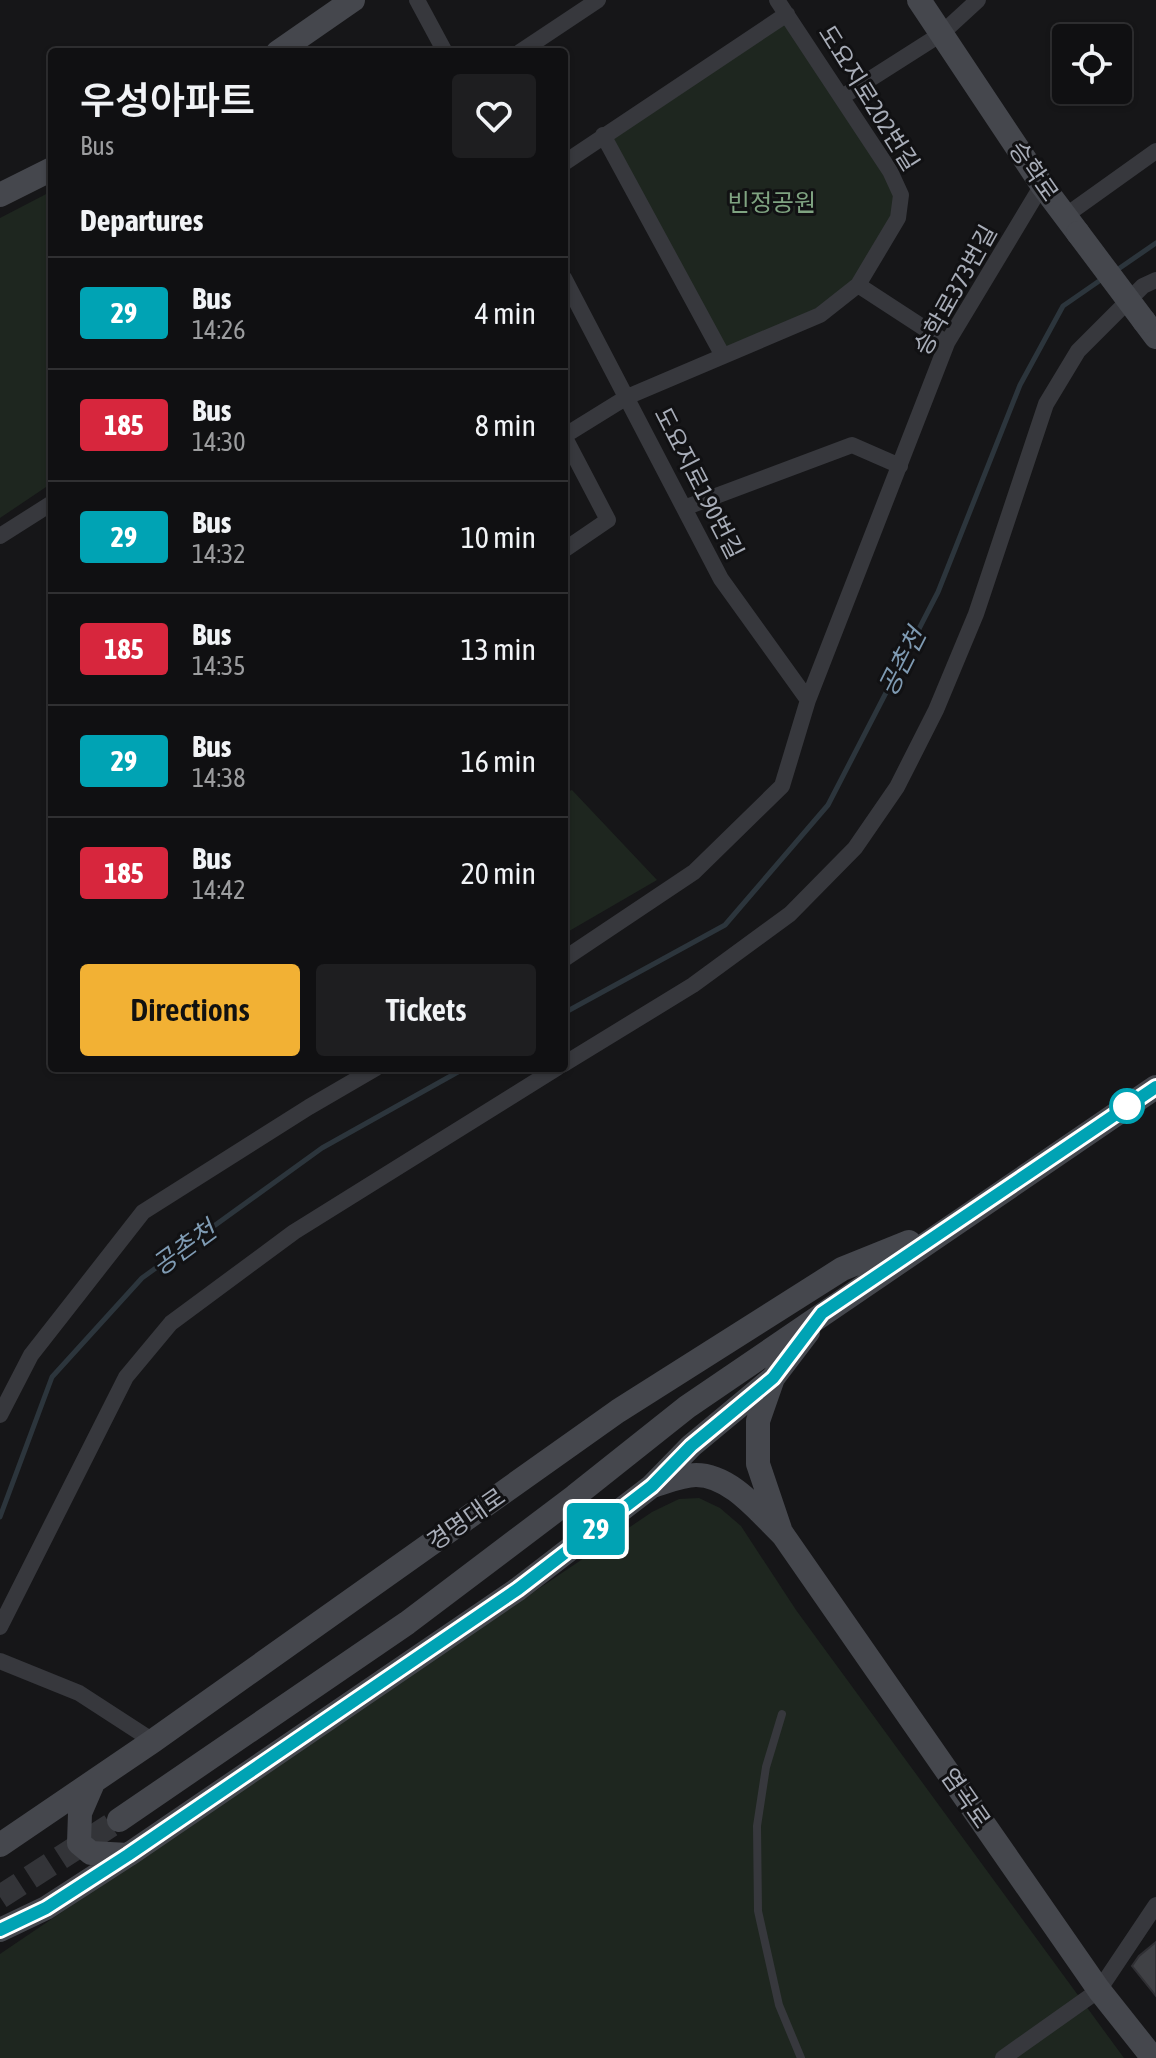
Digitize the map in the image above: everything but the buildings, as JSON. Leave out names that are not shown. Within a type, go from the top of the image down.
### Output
[{"type":"main road","points":[[284,48],[353,0]]},
{"type":"main road","name":"승학로","points":[[919,0],[1042,185],[1150,329]]},
{"type":"main road","points":[[0,195],[48,171]]},
{"type":"main road","name":"경명대로","points":[[119,1820],[407,1623],[687,1407],[1156,1087]]},
{"type":"main road","name":"경명대로","points":[[0,1845],[153,1741],[618,1411],[842,1269],[952,1224]]},
{"type":"main road","name":"경명대로","points":[[0,1930],[46,1908],[128,1855],[518,1589],[652,1486],[691,1446],[773,1378],[822,1313]]},
{"type":"main road","name":"염곡로","points":[[773,1378],[758,1421],[758,1464],[783,1535]]},
{"type":"main road","name":"염곡로","points":[[652,1486],[695,1475],[716,1479],[751,1503],[783,1535],[1099,1990],[1153,2058]]},
{"type":"main road","points":[[93,1783],[80,1813],[79,1843],[91,1853],[114,1857],[128,1855]]},
{"type":"main road","points":[[0,1938],[46,1908]]},
{"type":"street","points":[[417,0],[443,48]]},
{"type":"street","points":[[526,48],[598,0]]},
{"type":"street","points":[[842,97],[941,34],[978,0]]},
{"type":"street","name":"도요지로202번길","points":[[568,160],[782,7],[890,171],[901,195],[898,218],[858,285],[820,315],[627,397],[568,434]]},
{"type":"street","points":[[603,135],[723,356]]},
{"type":"street","points":[[1072,224],[1156,151]]},
{"type":"street","name":"승학로373번길","points":[[568,956],[694,872],[782,786],[808,700],[947,343],[1042,185]]},
{"type":"street","points":[[568,1062],[693,985],[778,923],[855,848],[897,787],[936,710],[976,614],[1046,404],[1078,351],[1143,286],[1156,280]]},
{"type":"street","points":[[858,285],[947,343]]},
{"type":"street","name":"도요지로190번길","points":[[568,286],[721,579],[808,700]]},
{"type":"street","points":[[568,444],[608,520],[568,547]]},
{"type":"street","points":[[684,508],[852,445],[900,466]]},
{"type":"street","points":[[0,536],[48,506]]},
{"type":"street","points":[[0,1415],[31,1355],[143,1212],[369,1072]]},
{"type":"street","points":[[0,1627],[126,1377],[171,1323],[294,1232],[551,1072]]},
{"type":"street","points":[[0,1661],[79,1693],[153,1741]]},
{"type":"street","points":[[1003,2058],[1099,1990],[1156,1905]]},
{"type":"lane","points":[[782,1714],[766,1767],[757,1826],[758,1911],[779,2005],[801,2058]]},
{"type":"green space","name":"빈정공원","points":[[786,18],[897,195],[895,217],[855,284],[818,312],[724,352],[607,136]]},
{"type":"green space","points":[[48,193],[48,486],[0,518],[0,218]]},
{"type":"green space","points":[[572,790],[657,880],[568,932],[568,792]]},
{"type":"green space","points":[[699,1498],[720,1508],[741,1526],[796,1610],[1124,2058],[0,2058],[0,1954],[652,1512],[679,1499]]},
{"type":"waterway","name":"공촌천","points":[[1114,272],[1156,243]]},
{"type":"waterway","name":"공촌천","points":[[568,1011],[725,925],[828,805],[938,592],[1020,385],[1063,306],[1102,279]]},
{"type":"waterway","name":"공촌천","points":[[0,1517],[52,1377],[142,1278],[322,1148],[458,1072]]},
{"type":"tunnel","points":[[0,1897],[119,1820]]},
{"type":"bus line","name":"29","points":[[0,1930],[46,1908],[128,1855],[518,1589],[652,1486],[691,1446],[773,1378],[822,1313],[1156,1087]]}]
